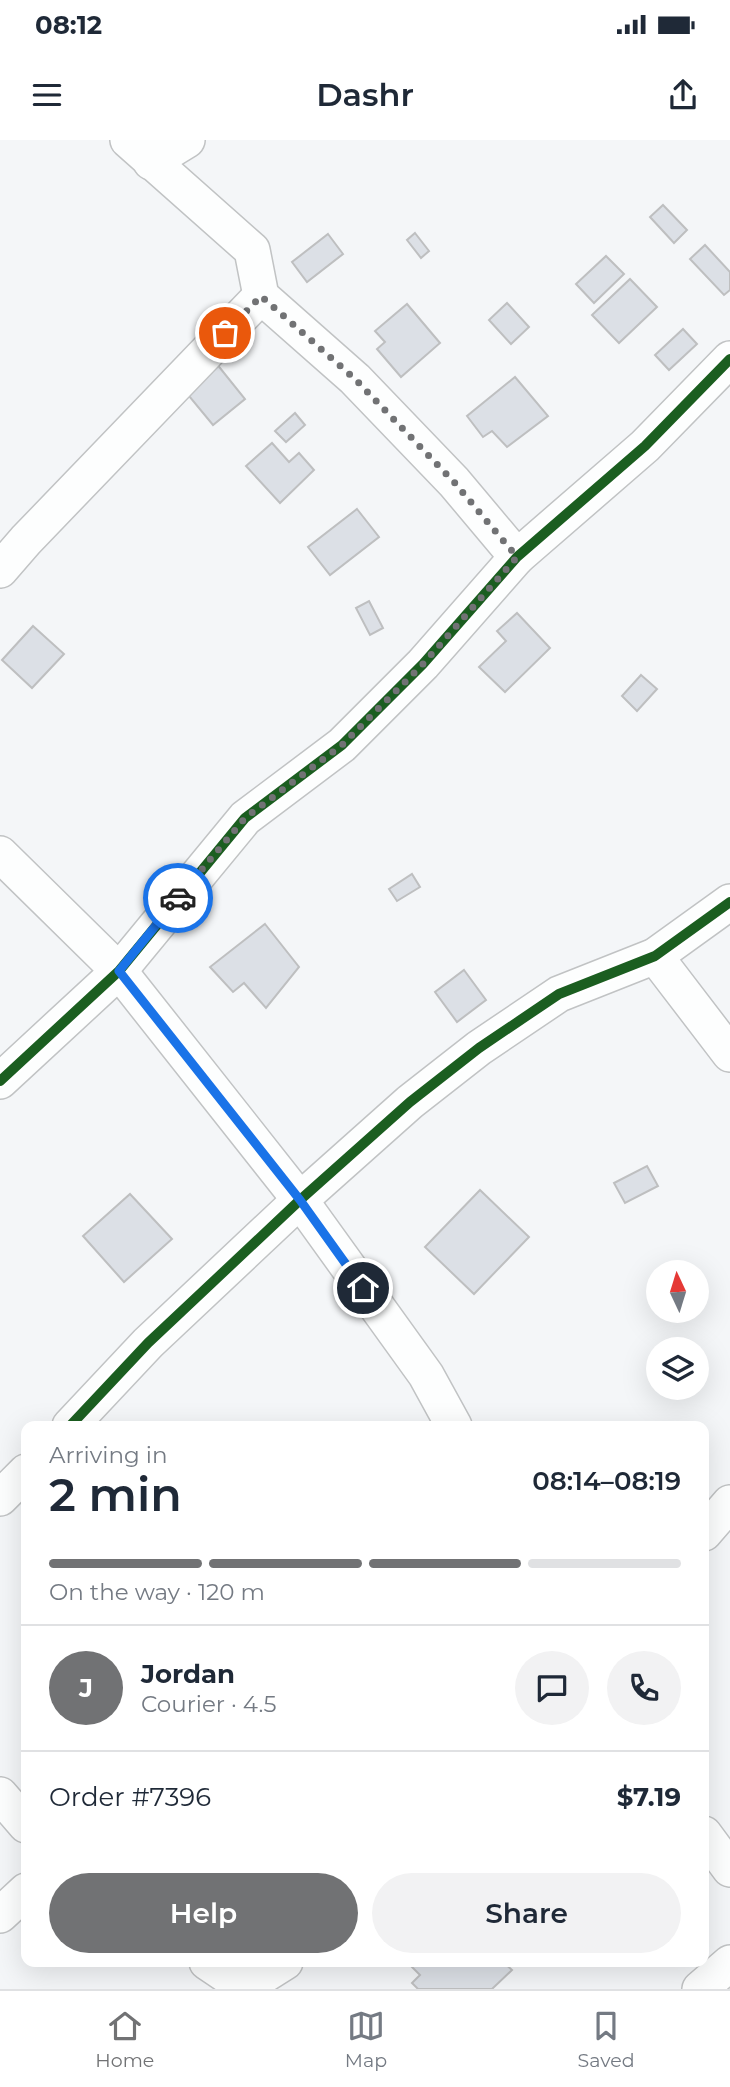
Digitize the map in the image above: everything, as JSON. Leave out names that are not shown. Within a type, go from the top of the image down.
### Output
[{"type":"street","points":[[139,151],[187,140]]},
{"type":"street","points":[[139,151],[252,250],[261,296],[355,379],[454,482],[517,557]]},
{"type":"street","points":[[0,570],[35,530],[261,296]]},
{"type":"street","points":[[0,1081],[119,971],[245,818],[342,745],[423,664],[517,557],[645,446],[730,359]]},
{"type":"street","points":[[0,854],[119,971],[300,1200],[426,1375],[451,1421]]},
{"type":"street","points":[[75,1421],[148,1343],[300,1200],[410,1102],[479,1048],[559,994],[655,956],[730,902]]},
{"type":"street","points":[[655,956],[730,1054]]},
{"type":"street","points":[[0,1498],[21,1477]]},
{"type":"street","points":[[709,1527],[730,1503]]},
{"type":"street","points":[[0,1795],[21,1819]]},
{"type":"street","points":[[709,1841],[730,1869]]},
{"type":"street","points":[[0,1915],[21,1896]]},
{"type":"street","points":[[701,1989],[730,1963]]},
{"type":"street","points":[[214,1967],[246,1988],[278,1967]]},
{"type":"building","points":[[663,205],[687,230],[674,243],[650,217]]},
{"type":"building","points":[[415,233],[429,251],[421,258],[407,240]]},
{"type":"building","points":[[328,234],[343,254],[307,282],[292,262]]},
{"type":"building","points":[[705,245],[730,272],[730,290],[724,295],[690,259]]},
{"type":"building","points":[[606,256],[624,274],[594,303],[576,284]]},
{"type":"building","points":[[630,279],[657,307],[619,343],[592,315]]},
{"type":"building","points":[[507,303],[529,327],[511,344],[489,320]]},
{"type":"building","points":[[407,304],[440,343],[401,377],[377,349],[385,342],[375,331]]},
{"type":"building","points":[[683,329],[697,344],[669,370],[655,355]]},
{"type":"building","points":[[216,363],[245,399],[213,425],[184,390]]},
{"type":"building","points":[[515,377],[548,416],[507,447],[492,431],[483,437],[467,416]]},
{"type":"building","points":[[295,413],[305,425],[286,442],[275,431]]},
{"type":"building","points":[[272,443],[289,462],[299,453],[314,470],[280,503],[246,466]]},
{"type":"building","points":[[357,509],[379,537],[330,575],[308,547]]},
{"type":"building","points":[[369,601],[383,628],[370,635],[356,608]]},
{"type":"building","points":[[517,613],[550,648],[505,692],[479,667],[506,641],[497,631]]},
{"type":"building","points":[[33,626],[64,654],[32,688],[2,660]]},
{"type":"building","points":[[641,675],[657,689],[637,711],[622,696]]},
{"type":"building","points":[[412,874],[420,887],[397,901],[389,889]]},
{"type":"building","points":[[265,924],[299,967],[266,1008],[244,983],[233,992],[210,967]]},
{"type":"building","points":[[464,970],[486,1000],[457,1022],[435,992]]},
{"type":"building","points":[[647,1166],[658,1186],[625,1203],[614,1183]]},
{"type":"building","points":[[480,1190],[529,1237],[474,1294],[425,1247]]},
{"type":"building","points":[[130,1194],[172,1239],[124,1282],[83,1236]]},
{"type":"building","points":[[412,1967],[509,1967],[512,1970],[492,1989],[418,1989],[412,1983],[420,1975]]},
{"type":"cycle path","points":[[0,1081],[119,971],[245,818],[342,745],[423,664],[517,557],[645,446],[730,359]]},
{"type":"cycle path","points":[[75,1421],[148,1343],[300,1200],[410,1102],[479,1048],[559,994],[655,956],[730,902]]},
{"type":"way so far","points":[[178,898],[245,818],[342,745],[423,664],[517,557],[454,482],[355,379],[261,296],[225,333]]},
{"type":"route","points":[[178,898],[119,971],[300,1200],[363,1288]]}]
